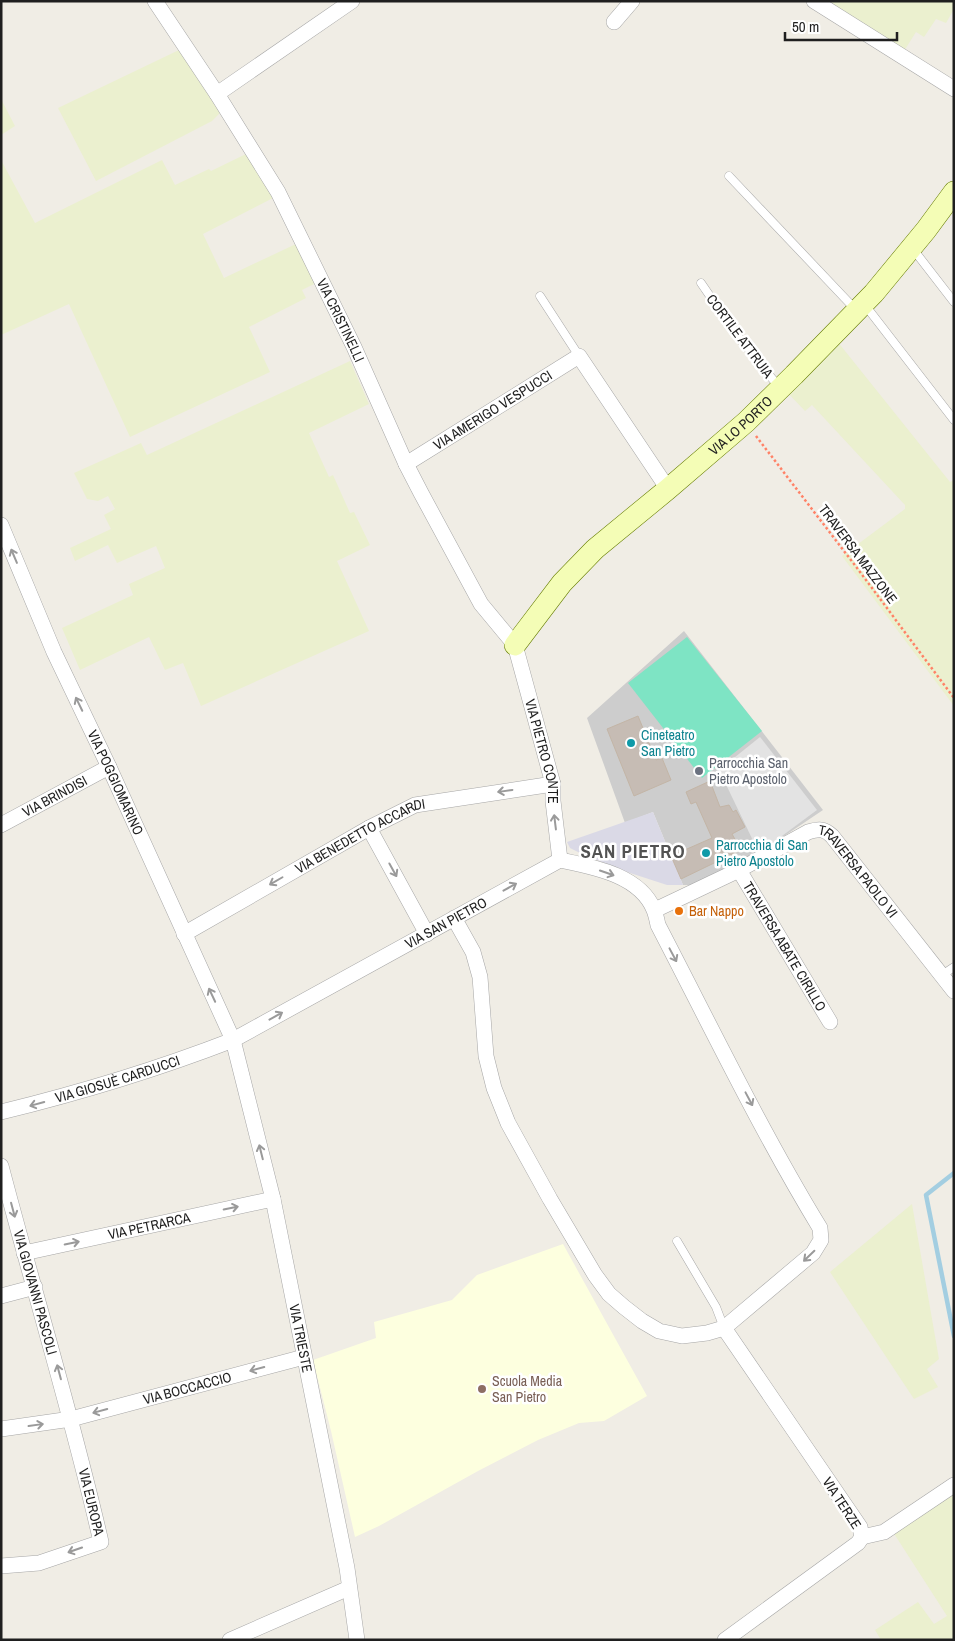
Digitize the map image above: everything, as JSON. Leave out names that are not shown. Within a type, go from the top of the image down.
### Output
[{"type":"street","name":"VIA CRISTINELLI","points":[[155,1],[217,94],[278,192],[354,346],[406,464],[481,604],[516,645]]},
{"type":"street","points":[[217,94],[352,1]]},
{"type":"street","points":[[614,22],[632,1]]},
{"type":"street","points":[[814,1],[954,89]]},
{"type":"street","name":"VIA LO PORTO","points":[[516,645],[562,583],[595,549],[746,422],[860,307],[912,247],[954,192]]},
{"type":"street","points":[[579,356],[668,489]]},
{"type":"street","name":"VIA AMERIGO VESPUCCI","points":[[406,464],[579,356]]},
{"type":"street","name":"VIA POGGIOMARINO","points":[[1,525],[54,652],[109,767],[233,1040]]},
{"type":"street","name":"VIA PIETRO CONTE","points":[[516,645],[553,784],[553,801],[560,860]]},
{"type":"street","name":"VIA BRINDISI","points":[[1,825],[109,767]]},
{"type":"street","name":"VIA BENEDETTO ACCARDI","points":[[184,934],[369,828],[416,805],[553,784]]},
{"type":"street","points":[[369,828],[426,934]]},
{"type":"street","name":"TRAVERSA PAOLO VI","points":[[655,910],[739,870],[808,832],[820,828],[827,831],[948,971],[954,991]]},
{"type":"street","points":[[454,918],[473,952],[480,977],[486,1056],[494,1088],[508,1123],[595,1275],[609,1294],[642,1321],[659,1331],[682,1336],[724,1328],[813,1253],[821,1240],[820,1228],[768,1135],[658,926],[655,910],[646,896],[624,879],[590,867],[560,860]]},
{"type":"street","name":"VIA SAN PIETRO","points":[[233,1040],[560,860]]},
{"type":"street","name":"TRAVERSA ABATE CIRILLO","points":[[739,870],[830,1022]]},
{"type":"street","name":"VIA GIOSUÈ CARDUCCI","points":[[1,1112],[42,1102],[187,1058],[233,1040]]},
{"type":"street","name":"VIA TRIESTE","points":[[233,1040],[273,1199],[347,1568],[357,1640]]},
{"type":"street","name":"VIA GIOVANNI PASCOLI","points":[[1,1166],[71,1419]]},
{"type":"street","name":"VIA PETRARCA","points":[[24,1253],[273,1199]]},
{"type":"street","points":[[1,1296],[35,1286]]},
{"type":"street","name":"VIA TERZE","points":[[724,1328],[860,1527],[862,1537],[858,1543],[725,1640]]},
{"type":"street","name":"VIA BOCCACCIO","points":[[1,1429],[71,1419],[304,1357]]},
{"type":"street","name":"VIA EUROPA","points":[[1,1566],[39,1563],[101,1542],[71,1419]]},
{"type":"street","points":[[862,1537],[884,1532],[954,1485]]},
{"type":"street","points":[[230,1640],[349,1588]]},
{"type":"lane","points":[[729,176],[860,307],[954,420]]},
{"type":"lane","points":[[912,247],[954,302]]},
{"type":"lane","name":"CORTILE ATTRUIA","points":[[701,283],[736,334],[781,388]]},
{"type":"lane","points":[[540,296],[579,356]]},
{"type":"lane","points":[[677,1241],[716,1307],[724,1328]]},
{"type":"path","name":"TRAVERSA MAZZONE","points":[[746,422],[954,698]]},
{"type":"shaded area","points":[[824,1],[954,1],[954,9],[946,23],[936,19],[924,37],[916,32],[904,51]]},
{"type":"shaded area","points":[[179,50],[220,113],[212,121],[96,181],[58,108]]},
{"type":"shaded area","points":[[1,99],[15,126],[1,135]]},
{"type":"shaded area","points":[[246,154],[273,198],[203,234],[224,278],[298,243],[317,281],[302,290],[306,298],[249,327],[270,372],[130,437],[69,304],[1,335],[1,160],[35,223],[162,160],[175,185],[209,169],[211,171]]},
{"type":"shaded area","points":[[837,341],[950,482],[954,480],[954,706],[842,556],[905,509],[905,505],[812,405],[805,411],[786,391]]},
{"type":"shaded area","points":[[350,361],[369,404],[309,433],[329,477],[333,475],[350,513],[354,512],[370,545],[337,561],[369,631],[201,706],[183,663],[165,670],[149,637],[80,670],[62,628],[133,595],[129,584],[165,568],[156,546],[117,563],[108,545],[75,561],[70,548],[111,529],[104,515],[115,509],[108,496],[98,501],[87,499],[74,473],[141,443],[147,455]]},
{"type":"shaded area","name":"Parrocchia San Pietro Apostolo","points":[[684,631],[823,810],[759,853],[696,885],[683,885],[653,812],[625,823],[587,718]]},
{"type":"shaded area","points":[[760,737],[817,810],[759,853],[719,770]]},
{"type":"shaded area","points":[[653,812],[683,885],[667,885],[624,871],[570,848],[567,842]]},
{"type":"shaded area","points":[[912,1204],[939,1359],[927,1369],[938,1387],[914,1399],[830,1272]]},
{"type":"shaded area","name":"Scuola Media San Pietro","points":[[563,1244],[647,1396],[604,1421],[579,1423],[538,1440],[379,1526],[355,1537],[313,1360],[376,1338],[374,1322],[452,1300],[477,1275]]},
{"type":"shaded area","points":[[954,1490],[954,1640],[881,1640],[875,1630],[918,1602],[934,1624],[947,1616],[893,1532]]},
{"type":"green space","points":[[687,637],[762,731],[702,778],[628,683]]},
{"type":"building","name":"Cineteatro San Pietro","points":[[638,716],[656,760],[662,758],[671,780],[634,796],[607,729]]},
{"type":"building","points":[[710,781],[720,807],[729,805],[733,812],[736,810],[745,827],[732,834],[741,850],[681,879],[671,856],[712,838],[696,802],[691,804],[686,792]]},
{"type":"waterway","points":[[954,1173],[926,1195],[954,1336]]},
{"type":"place","name":"Cineteatro San Pietro","points":[[631,743]]},
{"type":"place","name":"Parrocchia San Pietro Apostolo","points":[[699,771]]},
{"type":"place","name":"Parrocchia di San Pietro Apostolo","points":[[706,853]]},
{"type":"place","name":"Bar Nappo","points":[[679,911]]},
{"type":"place","name":"Scuola Media San Pietro","points":[[482,1389]]},
{"type":"district","name":"SAN PIETRO","points":[[633,851]]}]
